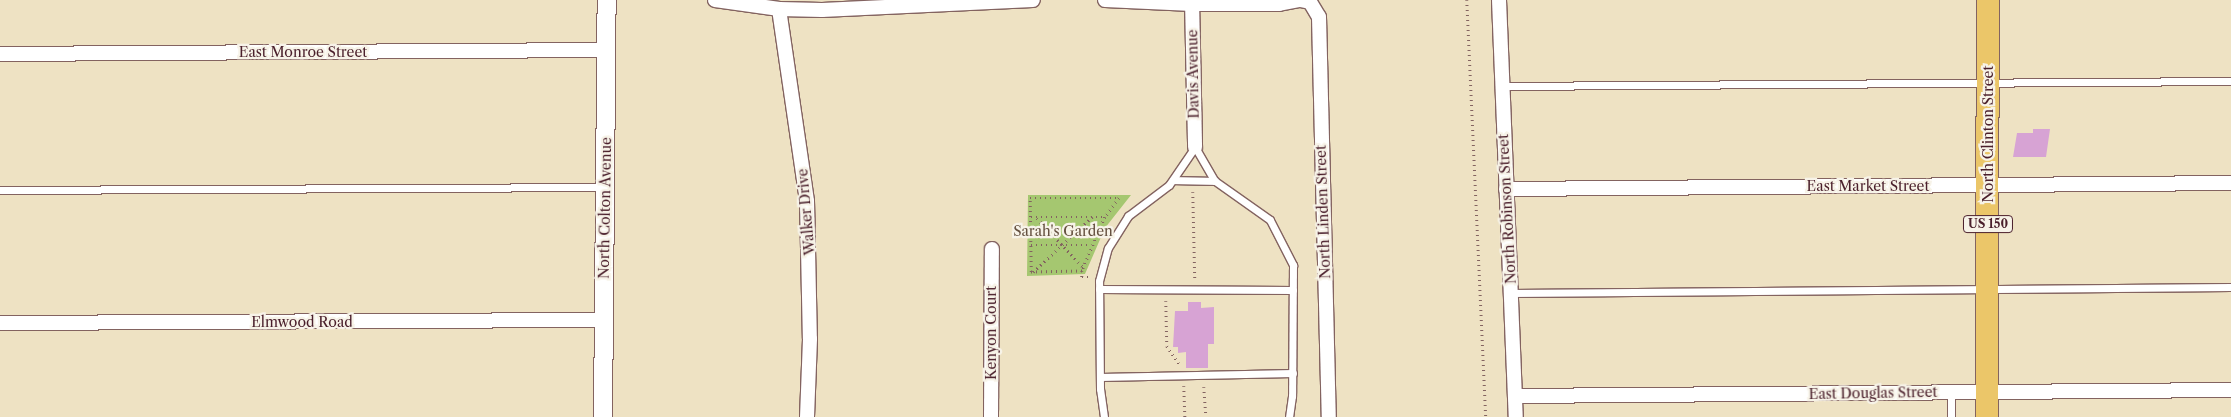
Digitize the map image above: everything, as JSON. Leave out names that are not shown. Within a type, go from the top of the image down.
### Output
[{"type":"main road","name":"North Clinton Street","points":[[1987,417],[1988,0]]},
{"type":"street","name":"North Colton Avenue","points":[[603,417],[607,0]]},
{"type":"street","points":[[715,0],[779,9],[822,10],[1033,0]]},
{"type":"street","points":[[1105,0],[1279,4],[1300,0]]},
{"type":"street","name":"North Linden Street","points":[[1300,0],[1310,2],[1315,8],[1320,26],[1329,417]]},
{"type":"street","name":"North Robinson Street","points":[[1499,0],[1501,86],[1516,417]]},
{"type":"street","name":"Davis Avenue","points":[[1192,2],[1195,148]]},
{"type":"street","name":"Walker Drive","points":[[779,9],[807,201],[810,301],[806,417]]},
{"type":"street","name":"East Monroe Street","points":[[0,54],[606,50]]},
{"type":"street","name":"East Market Street","points":[[1506,189],[2231,184]]},
{"type":"street","name":"Kenyon Court","points":[[991,417],[992,249]]},
{"type":"street","name":"Elmwood Road","points":[[0,323],[604,320]]},
{"type":"street","name":"East Douglas Street","points":[[1516,396],[2231,390]]},
{"type":"lane","points":[[1501,86],[2231,81]]},
{"type":"lane","points":[[1104,417],[1100,377],[1099,289],[1108,248],[1128,216],[1174,180],[1195,148],[1215,181],[1270,220],[1293,265],[1293,373],[1289,417]]},
{"type":"lane","points":[[1174,180],[1215,181]]},
{"type":"lane","points":[[0,190],[605,186]]},
{"type":"lane","points":[[1511,293],[1988,291],[2231,287]]},
{"type":"lane","points":[[1099,289],[1293,290]]},
{"type":"lane","points":[[1100,377],[1293,373]]},
{"type":"lane","points":[[1951,392],[1951,417]]},
{"type":"path","points":[[1467,0],[1486,417]]},
{"type":"path","points":[[1193,180],[1195,290]]},
{"type":"path","points":[[1030,198],[1119,198],[1105,217],[1091,245],[1082,271],[1033,272],[1030,198]]},
{"type":"path","points":[[1030,217],[1105,217]]},
{"type":"path","points":[[1036,217],[1084,268]]},
{"type":"path","points":[[1033,272],[1092,217]]},
{"type":"path","points":[[1031,246],[1091,245]]},
{"type":"path","points":[[1166,289],[1167,346],[1184,376],[1185,417]]},
{"type":"path","points":[[1204,375],[1206,417]]},
{"type":"green space","name":"Sarah's Garden","points":[[1028,195],[1131,195],[1105,228],[1085,274],[1027,276]]},
{"type":"building","points":[[2033,129],[2050,129],[2046,157],[2013,157],[2017,133],[2033,133]]},
{"type":"building","points":[[1188,302],[1201,302],[1201,308],[1214,307],[1214,344],[1208,344],[1208,368],[1186,368],[1186,352],[1178,353],[1178,347],[1173,347],[1175,311],[1188,311]]}]
